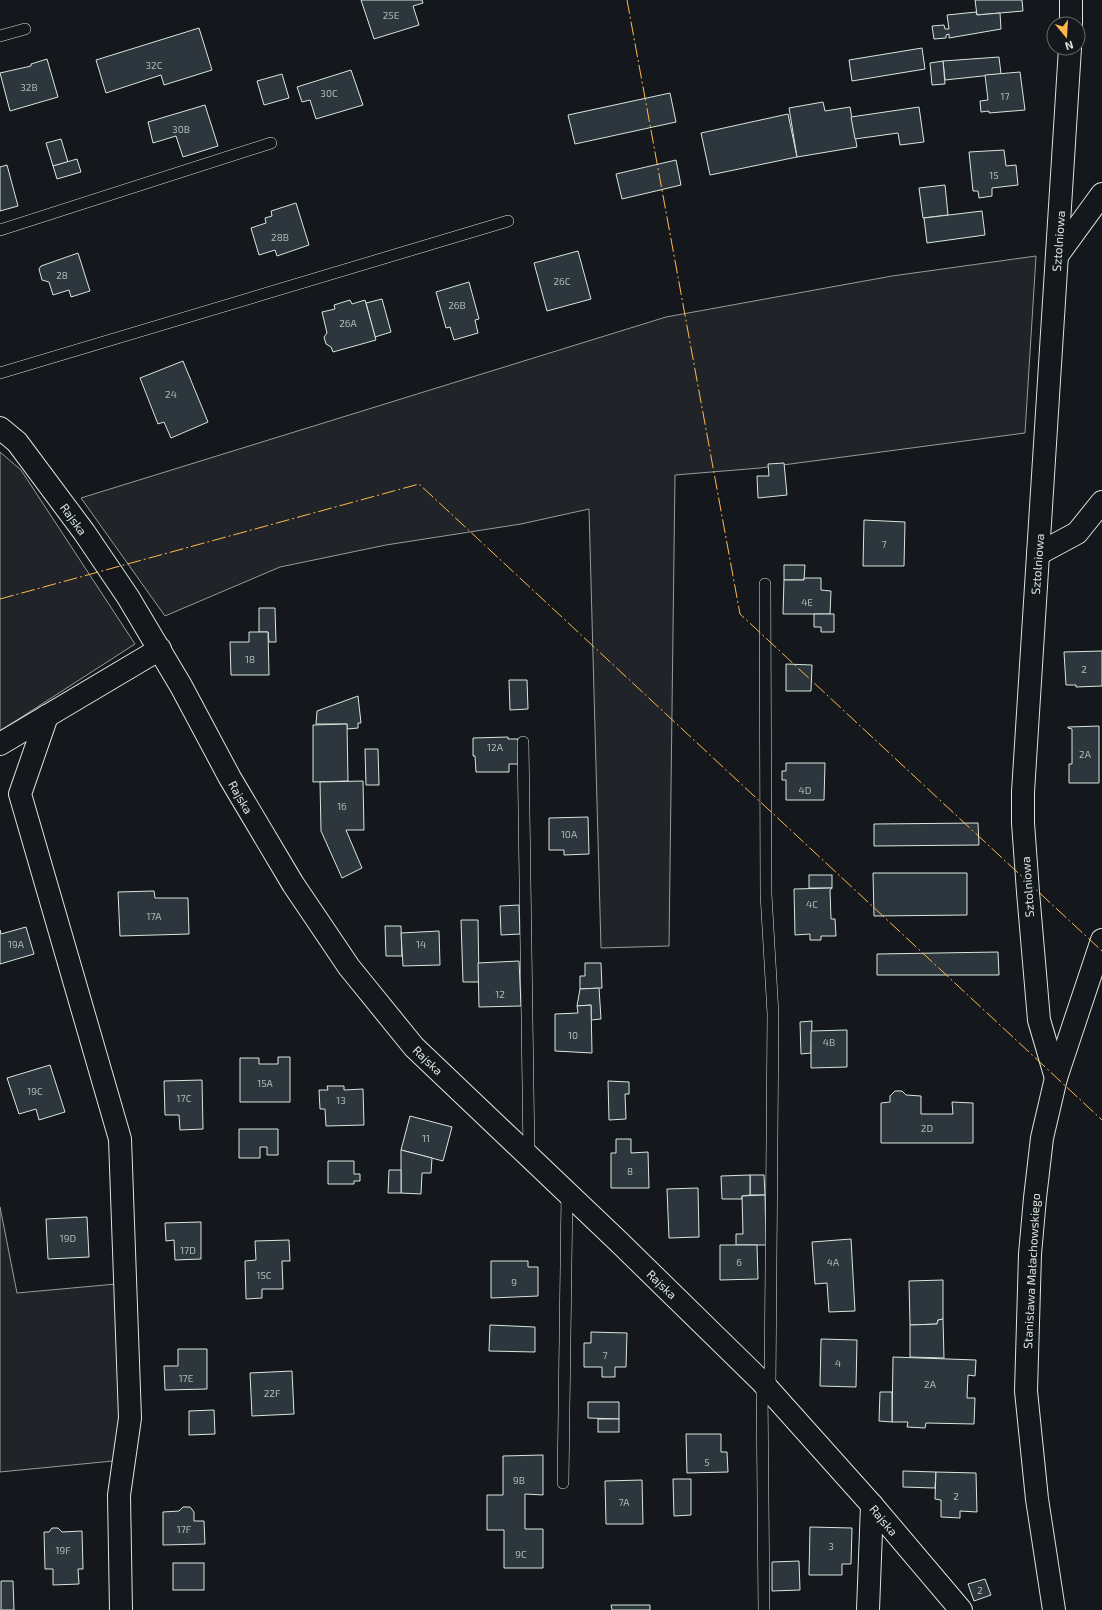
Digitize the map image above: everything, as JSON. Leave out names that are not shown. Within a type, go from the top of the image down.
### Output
[{"type":"street","points":[[1070,0],[1071,16]]},
{"type":"street","name":"Sztolniowa","points":[[1056,1078],[1039,1020],[1023,823],[1025,757],[1070,56]]},
{"type":"street","points":[[1057,257],[1102,194]]},
{"type":"street","name":"Rajska","points":[[0,428],[17,442],[84,532],[128,597],[160,650],[230,778],[293,884],[349,967],[414,1047],[567,1192],[766,1387],[872,1505],[961,1610]]},
{"type":"street","points":[[1038,554],[1077,533],[1102,502]]},
{"type":"street","points":[[0,744],[160,650]]},
{"type":"street","points":[[47,716],[20,794],[120,1139],[130,1418],[119,1495],[121,1610]]},
{"type":"street","name":"Stanisława Małachowskiego","points":[[1054,1610],[1035,1486],[1026,1391],[1027,1325],[1034,1198],[1042,1138],[1056,1078],[1102,940]]},
{"type":"street","points":[[868,1610],[872,1505]]},
{"type":"lane","points":[[0,36],[25,29]]},
{"type":"lane","points":[[0,230],[271,143]]},
{"type":"lane","points":[[0,373],[508,221]]},
{"type":"lane","points":[[764,1610],[766,1387],[773,1014],[766,894],[765,584]]},
{"type":"lane","points":[[523,742],[529,1157]]},
{"type":"lane","points":[[563,1482],[567,1192]]},
{"type":"shaded area","points":[[1036,256],[1025,433],[760,468],[675,475],[669,946],[601,948],[589,509],[521,524],[386,545],[280,567],[165,616],[81,498],[666,317],[892,276]]},
{"type":"shaded area","points":[[0,452],[21,470],[135,644],[0,731]]},
{"type":"shaded area","points":[[0,1207],[17,1293],[116,1284],[121,1429],[113,1461],[0,1472]]},
{"type":"building","points":[[361,0],[422,0],[423,3],[413,6],[419,25],[374,39]]},
{"type":"building","points":[[975,0],[1022,0],[1023,11],[977,15]]},
{"type":"building","points":[[976,12],[977,15],[1000,13],[1001,29],[949,38],[949,34],[946,35],[946,38],[934,39],[932,26],[944,25],[945,29],[949,29],[947,15]]},
{"type":"building","points":[[199,28],[212,70],[164,85],[161,75],[106,93],[96,60]]},
{"type":"building","points":[[922,48],[925,69],[852,81],[849,60]]},
{"type":"building","points":[[999,57],[1001,74],[945,80],[943,61]]},
{"type":"building","points":[[47,59],[58,97],[10,111],[0,73],[31,66],[31,64]]},
{"type":"building","points":[[943,61],[945,84],[932,85],[930,63]]},
{"type":"building","points":[[351,70],[363,105],[316,119],[310,100],[302,102],[297,87]]},
{"type":"building","points":[[1020,72],[1025,110],[989,113],[989,111],[981,112],[980,101],[988,100],[985,75]]},
{"type":"building","points":[[282,74],[289,98],[264,105],[257,81]]},
{"type":"building","points":[[670,93],[676,122],[575,144],[568,115]]},
{"type":"building","points":[[823,102],[825,111],[850,107],[857,147],[797,157],[789,108]]},
{"type":"building","points":[[205,105],[218,146],[183,157],[176,136],[153,143],[148,122]]},
{"type":"building","points":[[919,107],[924,142],[900,145],[898,133],[855,139],[851,117]]},
{"type":"building","points":[[788,114],[797,157],[710,175],[701,133]]},
{"type":"building","points":[[61,139],[68,162],[53,166],[46,143]]},
{"type":"building","points":[[1004,150],[1006,166],[1016,165],[1018,185],[992,188],[992,196],[979,198],[978,191],[973,191],[969,152]]},
{"type":"building","points":[[77,159],[81,172],[57,179],[53,166]]},
{"type":"building","points":[[676,160],[681,185],[622,199],[616,174]]},
{"type":"building","points":[[7,165],[18,206],[0,211],[0,167]]},
{"type":"building","points":[[945,185],[948,215],[923,218],[919,188]]},
{"type":"building","points":[[296,203],[309,245],[277,256],[275,250],[259,255],[251,228],[266,223],[265,218],[272,216],[271,211]]},
{"type":"building","points":[[982,211],[985,235],[927,243],[924,218]]},
{"type":"building","points":[[578,251],[591,299],[547,311],[534,263]]},
{"type":"building","points":[[78,253],[90,291],[71,297],[69,290],[53,295],[49,282],[42,280],[39,269],[41,266]]},
{"type":"building","points":[[469,282],[479,319],[475,320],[478,333],[454,340],[450,327],[446,328],[436,292]]},
{"type":"building","points":[[382,299],[391,332],[375,337],[366,303]]},
{"type":"building","points":[[350,300],[352,304],[365,300],[376,340],[333,352],[331,347],[326,344],[324,337],[327,333],[322,312],[335,309],[334,305]]},
{"type":"building","points":[[183,361],[208,422],[171,438],[164,422],[158,424],[140,378]]},
{"type":"building","points":[[784,463],[787,495],[758,498],[757,476],[769,476],[768,464]]},
{"type":"building","points":[[864,520],[905,522],[904,566],[863,566]]},
{"type":"building","points":[[784,565],[805,565],[804,580],[784,580]]},
{"type":"building","points":[[804,578],[821,578],[821,590],[831,591],[830,614],[783,614],[784,580],[804,580]]},
{"type":"building","points":[[259,608],[275,608],[276,642],[269,642],[268,632],[259,632]]},
{"type":"building","points":[[814,614],[834,614],[834,632],[821,632],[821,627],[814,627]]},
{"type":"building","points":[[249,632],[268,632],[269,675],[231,675],[230,642],[249,642]]},
{"type":"building","points":[[1102,651],[1102,686],[1076,687],[1076,685],[1066,685],[1064,652]]},
{"type":"building","points":[[786,664],[812,665],[811,691],[786,691]]},
{"type":"building","points":[[509,680],[527,680],[528,709],[510,710]]},
{"type":"building","points":[[358,696],[361,723],[358,723],[358,728],[347,729],[347,724],[316,724],[317,711]]},
{"type":"building","points":[[347,724],[348,781],[313,782],[313,725]]},
{"type":"building","points":[[1099,726],[1099,783],[1069,783],[1069,764],[1072,764],[1072,729],[1068,727]]},
{"type":"building","points":[[508,737],[508,739],[518,739],[518,764],[509,764],[509,772],[476,772],[475,756],[473,756],[473,738]]},
{"type":"building","points":[[365,749],[378,749],[379,785],[366,785]]},
{"type":"building","points":[[786,763],[825,763],[824,800],[786,800],[786,780],[782,780],[782,771],[786,771]]},
{"type":"building","points":[[363,781],[364,830],[346,830],[362,868],[342,878],[321,831],[320,782]]},
{"type":"building","points":[[588,817],[589,854],[564,855],[564,850],[549,850],[549,818]]},
{"type":"building","points":[[978,823],[979,845],[874,846],[874,824]]},
{"type":"building","points":[[873,873],[967,873],[967,915],[874,916]]},
{"type":"building","points":[[809,875],[832,875],[832,888],[809,888]]},
{"type":"building","points":[[832,888],[830,890],[831,919],[835,919],[836,936],[821,936],[821,940],[810,940],[810,934],[795,935],[794,889]]},
{"type":"building","points":[[154,891],[155,898],[188,898],[189,934],[120,936],[118,892]]},
{"type":"building","points":[[519,905],[520,934],[501,935],[500,906]]},
{"type":"building","points":[[461,920],[478,920],[479,982],[463,982]]},
{"type":"building","points":[[385,926],[401,926],[402,956],[386,956]]},
{"type":"building","points":[[26,927],[34,954],[0,964],[0,930],[1,934]]},
{"type":"building","points":[[439,931],[440,965],[403,966],[401,933]]},
{"type":"building","points":[[998,952],[999,975],[877,975],[877,954]]},
{"type":"building","points":[[519,961],[521,1006],[479,1007],[478,963]]},
{"type":"building","points":[[585,963],[601,963],[602,988],[580,989],[580,976],[585,976]]},
{"type":"building","points":[[599,988],[601,1019],[591,1020],[591,1005],[577,1006],[580,989]]},
{"type":"building","points":[[591,1005],[592,1053],[555,1051],[555,1014],[578,1013],[577,1006]]},
{"type":"building","points":[[812,1021],[811,1053],[801,1054],[800,1022]]},
{"type":"building","points":[[847,1030],[847,1067],[811,1068],[811,1031]]},
{"type":"building","points":[[278,1057],[290,1057],[290,1102],[240,1102],[240,1058],[259,1058],[259,1064],[278,1064]]},
{"type":"building","points":[[50,1065],[65,1112],[39,1120],[36,1109],[19,1114],[7,1078]]},
{"type":"building","points":[[202,1080],[203,1129],[180,1130],[179,1115],[165,1115],[164,1081]]},
{"type":"building","points":[[608,1081],[629,1082],[629,1094],[625,1094],[626,1119],[609,1120]]},
{"type":"building","points":[[327,1086],[344,1086],[344,1090],[363,1089],[364,1125],[326,1126],[325,1109],[320,1109],[319,1090],[328,1090]]},
{"type":"building","points":[[895,1091],[902,1091],[906,1095],[921,1096],[921,1114],[953,1114],[952,1102],[973,1103],[973,1143],[881,1143],[881,1103],[890,1102],[890,1096]]},
{"type":"building","points":[[410,1116],[452,1127],[443,1161],[401,1150]]},
{"type":"building","points":[[239,1129],[278,1129],[278,1155],[267,1155],[267,1147],[260,1147],[260,1158],[239,1158]]},
{"type":"building","points":[[616,1139],[631,1139],[631,1153],[648,1152],[649,1188],[611,1188],[611,1153],[616,1153]]},
{"type":"building","points":[[401,1150],[432,1158],[431,1173],[422,1173],[421,1194],[401,1193]]},
{"type":"building","points":[[328,1161],[354,1161],[354,1174],[360,1174],[360,1181],[354,1181],[354,1184],[328,1184]]},
{"type":"building","points":[[389,1170],[401,1170],[401,1193],[388,1193]]},
{"type":"building","points":[[750,1175],[764,1175],[765,1195],[750,1195]]},
{"type":"building","points":[[750,1175],[750,1195],[742,1196],[742,1199],[722,1199],[721,1176]]},
{"type":"building","points":[[698,1188],[699,1237],[669,1238],[667,1189]]},
{"type":"building","points":[[765,1195],[766,1245],[736,1245],[736,1234],[743,1234],[742,1196]]},
{"type":"building","points":[[87,1217],[89,1257],[48,1259],[46,1219]]},
{"type":"building","points":[[201,1222],[201,1259],[175,1260],[174,1240],[166,1241],[165,1223]]},
{"type":"building","points":[[851,1239],[855,1311],[829,1312],[827,1283],[815,1284],[812,1242]]},
{"type":"building","points":[[289,1240],[290,1261],[282,1261],[283,1289],[262,1289],[262,1298],[246,1299],[245,1261],[256,1260],[255,1241]]},
{"type":"building","points":[[720,1245],[757,1245],[758,1279],[720,1280]]},
{"type":"building","points":[[491,1261],[528,1261],[528,1267],[538,1267],[538,1296],[491,1298]]},
{"type":"building","points":[[943,1280],[943,1319],[938,1320],[937,1324],[910,1325],[909,1281]]},
{"type":"building","points":[[943,1319],[944,1358],[910,1357],[910,1325],[937,1324],[938,1320]]},
{"type":"building","points":[[490,1325],[535,1327],[535,1352],[489,1351]]},
{"type":"building","points":[[591,1332],[627,1333],[626,1367],[615,1367],[615,1377],[602,1377],[602,1367],[584,1367],[584,1343],[591,1343]]},
{"type":"building","points":[[821,1339],[857,1340],[856,1387],[820,1386]]},
{"type":"building","points":[[178,1349],[207,1349],[207,1389],[165,1390],[164,1366],[178,1366]]},
{"type":"building","points":[[893,1357],[976,1360],[975,1376],[968,1375],[967,1398],[975,1398],[974,1424],[926,1423],[925,1428],[907,1427],[908,1422],[892,1422]]},
{"type":"building","points":[[292,1371],[294,1414],[252,1416],[250,1373]]},
{"type":"building","points":[[880,1392],[892,1392],[892,1422],[879,1421]]},
{"type":"building","points":[[588,1402],[619,1402],[619,1419],[588,1418]]},
{"type":"building","points":[[214,1410],[215,1434],[189,1435],[189,1411]]},
{"type":"building","points":[[598,1419],[619,1419],[619,1432],[598,1432]]},
{"type":"building","points":[[686,1434],[721,1434],[721,1452],[727,1452],[728,1472],[687,1473]]},
{"type":"building","points":[[543,1455],[543,1495],[525,1494],[525,1529],[543,1529],[543,1568],[504,1568],[504,1530],[487,1530],[487,1495],[503,1495],[503,1456]]},
{"type":"building","points":[[903,1471],[936,1472],[935,1488],[903,1487]]},
{"type":"building","points":[[936,1472],[976,1473],[977,1512],[960,1511],[960,1518],[941,1517],[941,1500],[935,1499]]},
{"type":"building","points":[[673,1479],[691,1479],[691,1515],[674,1516]]},
{"type":"building","points":[[642,1480],[643,1524],[606,1524],[605,1481]]},
{"type":"building","points":[[183,1507],[190,1507],[194,1512],[194,1521],[204,1521],[205,1544],[163,1545],[163,1512],[179,1511]]},
{"type":"building","points":[[810,1527],[852,1528],[851,1564],[842,1564],[842,1575],[809,1575]]},
{"type":"building","points":[[52,1528],[58,1528],[62,1532],[82,1531],[83,1569],[78,1569],[79,1584],[53,1585],[53,1569],[45,1569],[44,1532],[49,1532]]},
{"type":"building","points":[[799,1561],[800,1590],[772,1591],[772,1562]]},
{"type":"building","points":[[173,1563],[204,1563],[204,1590],[173,1590]]},
{"type":"building","points":[[985,1579],[991,1595],[974,1601],[968,1584]]},
{"type":"building","points":[[1,1581],[13,1581],[14,1610],[1,1610]]},
{"type":"building","points":[[611,1605],[650,1605],[650,1610],[612,1610]]},
{"type":"power","points":[[627,0],[740,614],[1102,951]]},
{"type":"power","points":[[0,599],[419,484],[1102,1120]]}]
